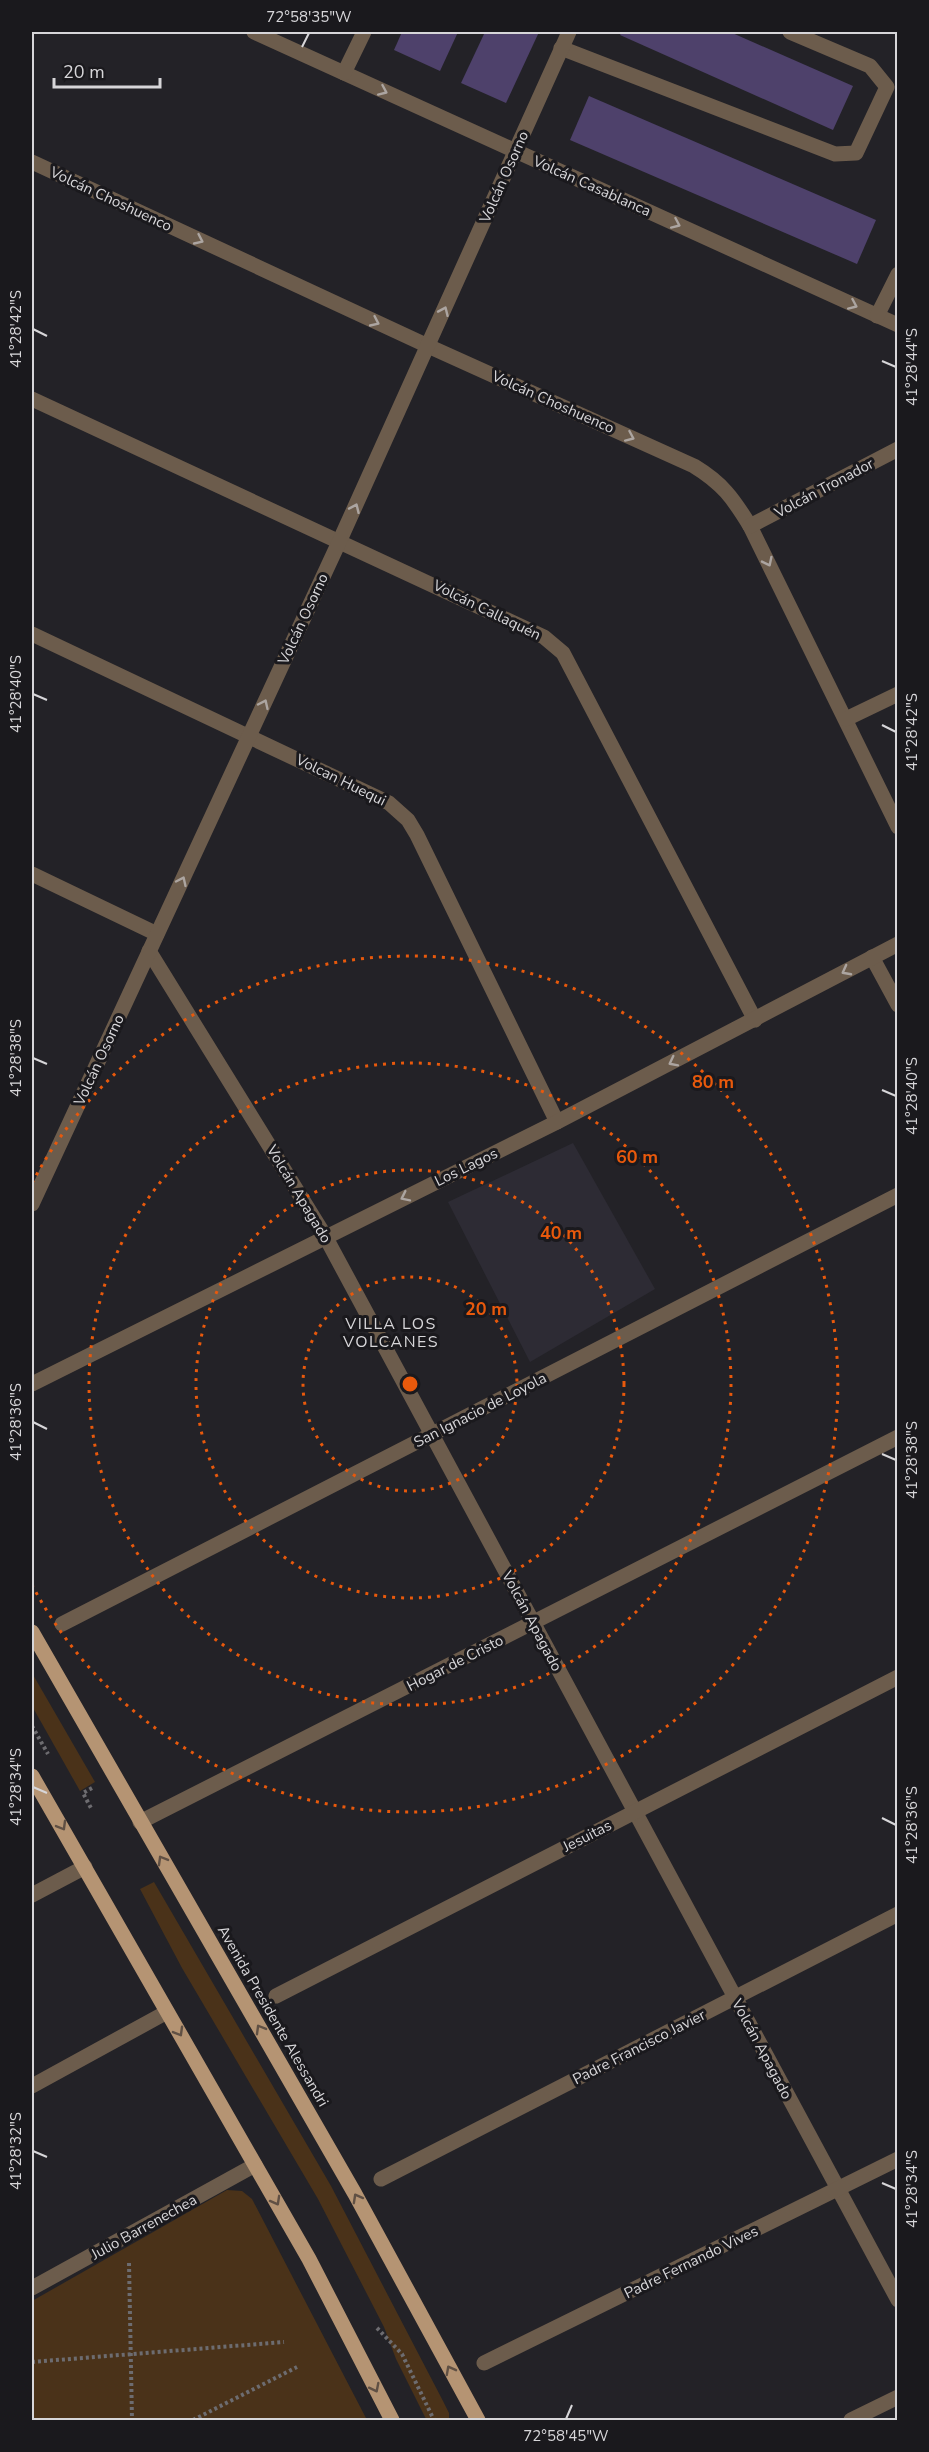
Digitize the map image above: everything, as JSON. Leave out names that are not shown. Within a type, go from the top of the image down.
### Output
[{"type":"main road","name":"Avenida Presidente Alessandri","points":[[32,1632],[355,2194],[478,2421]]},
{"type":"main road","points":[[32,1776],[309,2259],[392,2421]]},
{"type":"street","name":"Volcán Casablanca","points":[[254,32],[897,325]]},
{"type":"street","points":[[345,73],[363,32]]},
{"type":"street","name":"Volcán Osorno","points":[[32,1204],[340,540],[569,32]]},
{"type":"street","points":[[561,48],[835,154],[856,153],[887,87],[870,66],[790,32]]},
{"type":"street","name":"Volcán Choshuenco","points":[[32,162],[428,346],[694,466],[724,487],[750,526],[897,827]]},
{"type":"street","points":[[877,316],[897,274]]},
{"type":"street","name":"Volcán Callaquén","points":[[32,399],[340,540],[544,637],[563,653],[755,1020]]},
{"type":"street","name":"Volcán Tronador","points":[[750,526],[897,449]]},
{"type":"street","name":"Volcan Huequi","points":[[32,634],[389,803],[408,820],[557,1122]]},
{"type":"street","points":[[846,719],[897,694]]},
{"type":"street","points":[[32,874],[157,934]]},
{"type":"street","name":"Los Lagos","points":[[32,1384],[557,1122],[897,944]]},
{"type":"street","name":"Volcán Apagado","points":[[149,951],[325,1236],[897,2300]]},
{"type":"street","points":[[872,957],[897,1005]]},
{"type":"street","name":"San Ignacio de Loyola","points":[[62,1624],[897,1195]]},
{"type":"street","name":"Hogar de Cristo","points":[[141,1822],[897,1437]]},
{"type":"street","name":"Jesuitas","points":[[276,1996],[897,1677]]},
{"type":"street","points":[[32,1895],[85,1867]]},
{"type":"street","name":"Padre Francisco Javier","points":[[381,2179],[897,1914]]},
{"type":"street","points":[[32,2086],[167,2012]]},
{"type":"street","name":"Padre Fernando Vives","points":[[484,2363],[897,2159]]},
{"type":"street","name":"Julio Barrenechea","points":[[32,2288],[255,2165]]},
{"type":"street","points":[[851,2421],[897,2397]]},
{"type":"path","points":[[92,1810],[83,1793],[91,1787],[96,1796]]},
{"type":"path","points":[[128,2235],[132,2421]]},
{"type":"path","points":[[32,2362],[284,2342]]},
{"type":"path","points":[[193,2421],[297,2367]]},
{"type":"shaded area","points":[[573,1143],[655,1289],[530,1362],[448,1202]]},
{"type":"shaded area","points":[[32,1673],[95,1782],[80,1791],[32,1706]]},
{"type":"shaded area","points":[[154,1882],[331,2186],[443,2401],[449,2413],[449,2420],[427,2420],[425,2417],[396,2359],[384,2327],[318,2199],[182,1968],[140,1889]]},
{"type":"shaded area","points":[[227,2190],[242,2191],[252,2199],[367,2420],[32,2420],[32,2301]]},
{"type":"building","points":[[402,32],[458,32],[440,71],[394,50]]},
{"type":"building","points":[[485,32],[539,32],[506,103],[461,83]]},
{"type":"building","points":[[622,32],[730,32],[853,86],[833,130],[620,35]]},
{"type":"building","points":[[589,96],[876,220],[857,264],[570,140]]},
{"type":"district","name":"VILLA LOS VOLCANES","points":[[391,1332]]}]
